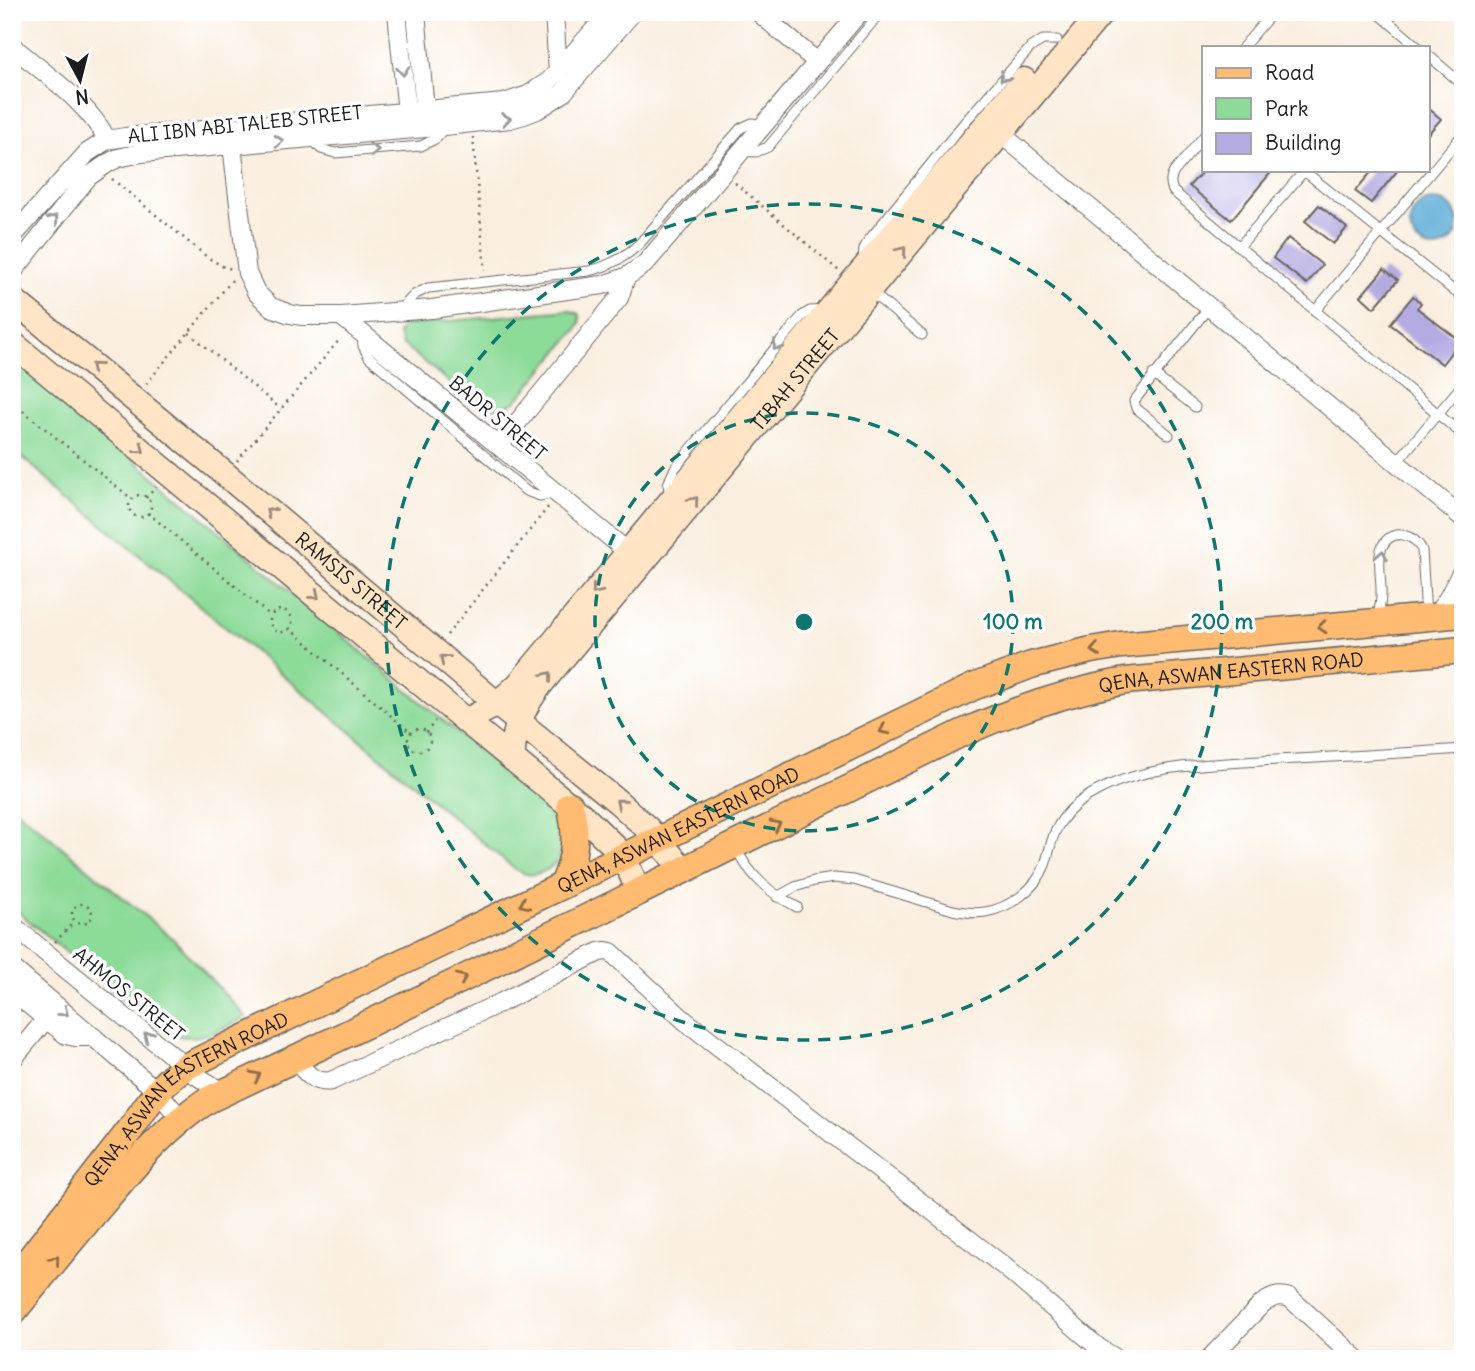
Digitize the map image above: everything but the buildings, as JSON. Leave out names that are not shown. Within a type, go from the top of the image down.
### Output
[{"type":"main road","name":"TIBAH STREET","points":[[513,759],[514,740],[524,708],[540,685],[860,280],[1081,12]]},
{"type":"main road","name":"TIBAH STREET","points":[[466,721],[497,704],[518,685],[829,311],[1001,134],[1102,12]]},
{"type":"main road","name":"RAMSIS STREET","points":[[12,299],[635,816],[684,870]]},
{"type":"main road","name":"RAMSIS STREET","points":[[12,343],[570,805],[606,837],[623,858],[639,892]]},
{"type":"main road","name":"QENA, ASWAN EASTERN ROAD","points":[[12,1282],[157,1091],[186,1067],[945,700],[1031,665],[1121,645],[1463,614]]},
{"type":"main road","name":"QENA, ASWAN EASTERN ROAD","points":[[12,1313],[151,1146],[181,1119],[222,1092],[458,981],[962,733],[1015,710],[1069,693],[1116,683],[1463,650]]},
{"type":"main road","points":[[563,885],[569,873],[575,846],[574,819],[570,805]]},
{"type":"street","points":[[397,12],[416,120]]},
{"type":"street","points":[[416,12],[416,120]]},
{"type":"street","points":[[554,12],[558,72]]},
{"type":"street","name":"ALI IBN ABI TALEB STREET","points":[[12,273],[84,182],[108,163],[129,155],[311,138],[516,99],[539,88],[558,72],[610,12]]},
{"type":"street","name":"ALI IBN ABI TALEB STREET","points":[[12,237],[87,153],[107,141],[125,137],[416,120],[446,126],[524,116],[550,103],[572,84],[633,12]]},
{"type":"street","points":[[758,12],[817,62]]},
{"type":"street","points":[[232,145],[247,272],[256,292],[271,307],[290,314],[352,324],[399,312],[615,282],[631,274],[653,255],[860,12]]},
{"type":"street","points":[[12,46],[82,105],[97,121],[107,141]]},
{"type":"street","points":[[1001,134],[1463,518]]},
{"type":"street","points":[[499,445],[619,298],[631,274],[624,257]]},
{"type":"street","name":"BADR STREET","points":[[352,324],[628,552]]},
{"type":"street","points":[[1431,617],[1447,600],[1463,569]]},
{"type":"street","name":"AHMOS STREET","points":[[12,925],[203,1081],[222,1092]]},
{"type":"street","points":[[294,1058],[309,1077],[324,1082],[331,1081],[606,951],[684,1020],[1004,1267],[1099,1348],[1117,1359]]},
{"type":"street","points":[[12,968],[157,1091],[181,1119]]},
{"type":"street","points":[[12,991],[71,1037],[94,1037]]},
{"type":"street","points":[[12,1060],[46,1019]]},
{"type":"street","points":[[1209,1359],[1263,1303],[1281,1295],[1290,1298],[1357,1359]]},
{"type":"lane","points":[[743,151],[756,152],[768,147],[881,12]]},
{"type":"lane","points":[[1244,46],[1273,12]]},
{"type":"lane","points":[[1377,12],[1413,46]]},
{"type":"lane","points":[[1430,57],[1463,85]]},
{"type":"lane","points":[[399,312],[414,295],[428,288],[589,271],[613,263],[640,243],[741,128],[752,123],[764,126]]},
{"type":"lane","points":[[311,138],[321,149],[335,153],[421,146],[435,139],[446,126]]},
{"type":"lane","points":[[1315,311],[1463,134]]},
{"type":"lane","points":[[1202,138],[1174,172],[1171,184],[1173,191],[1463,435]]},
{"type":"lane","points":[[1239,247],[1302,172]]},
{"type":"lane","points":[[1306,172],[1463,298]]},
{"type":"lane","points":[[860,280],[922,335]]},
{"type":"lane","points":[[1169,435],[1138,411],[1134,405],[1135,397],[1209,307]]},
{"type":"lane","points":[[352,324],[369,357],[526,491],[540,496],[556,494]]},
{"type":"lane","points":[[1153,374],[1195,407]]},
{"type":"lane","points":[[1396,463],[1463,384]]},
{"type":"lane","points":[[1376,622],[1381,602],[1383,544],[1390,537],[1400,535],[1410,536],[1418,542],[1422,551],[1431,617]]},
{"type":"lane","points":[[777,897],[794,887],[834,878],[854,880],[953,910],[985,912],[1014,901],[1035,883],[1061,821],[1082,800],[1113,783],[1201,765],[1463,749]]},
{"type":"lane","points":[[734,846],[752,874],[777,897],[797,907]]},
{"type":"path","points":[[471,123],[486,281]]},
{"type":"path","points":[[98,169],[214,262],[240,271],[146,384]]},
{"type":"path","points":[[724,173],[860,280]]},
{"type":"path","points":[[226,474],[352,324]]},
{"type":"path","points":[[189,333],[281,410]]},
{"type":"path","points":[[12,402],[132,499]]},
{"type":"path","points":[[435,651],[556,494]]},
{"type":"path","points":[[139,495],[146,498],[151,505],[148,513],[141,517],[132,515],[129,507],[132,499],[139,495]]},
{"type":"path","points":[[148,513],[271,616]]},
{"type":"path","points":[[279,610],[287,612],[292,620],[289,628],[276,631],[270,624],[271,616],[279,610]]},
{"type":"path","points":[[289,628],[411,733]]},
{"type":"path","points":[[418,730],[426,733],[429,740],[426,748],[419,751],[411,748],[408,741],[411,733],[418,730]]},
{"type":"path","points":[[85,904],[89,907],[91,920],[83,925],[74,922],[71,913],[76,905],[85,904]]},
{"type":"path","points":[[46,952],[74,922]]},
{"type":"green space","points":[[569,310],[580,315],[577,329],[516,401],[497,408],[476,404],[402,344],[398,333],[405,325]]},
{"type":"green space","points":[[12,357],[560,819],[564,838],[557,861],[547,870],[533,874],[522,873],[511,866],[12,449]]},
{"type":"green space","points":[[12,806],[173,939],[246,1017],[197,1037],[180,1036],[166,1031],[153,1024],[12,907]]},
{"type":"water","points":[[1434,200],[1451,207],[1458,224],[1451,241],[1434,248],[1417,241],[1410,224],[1417,207]]}]
